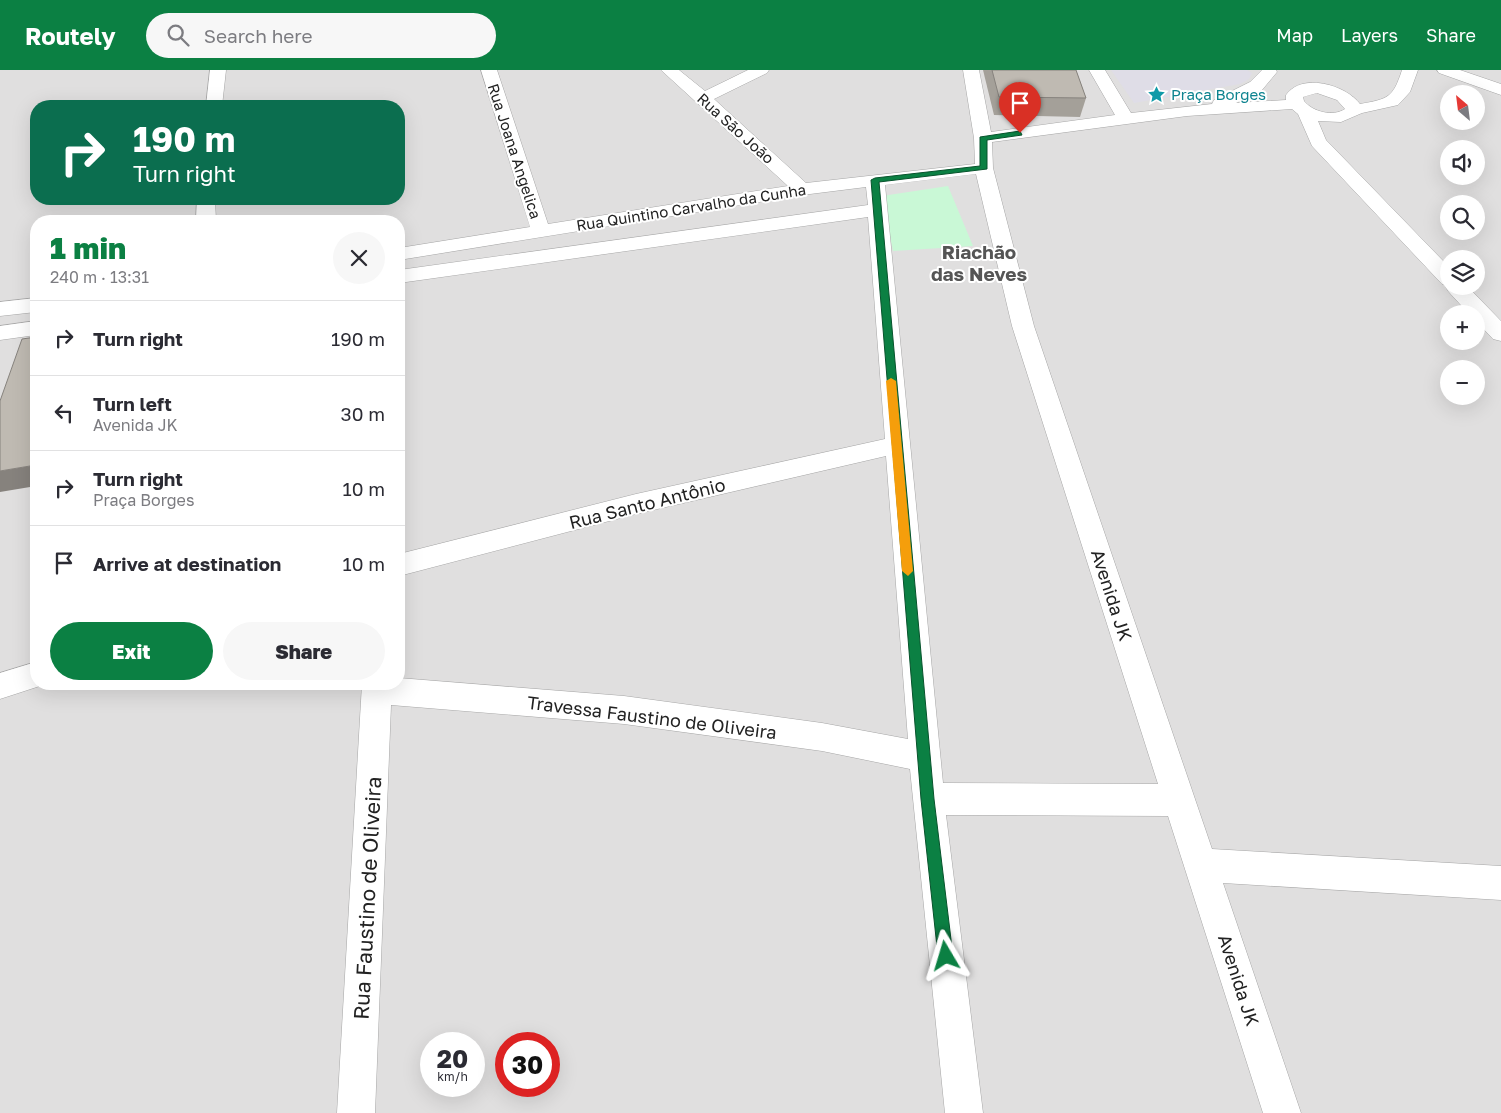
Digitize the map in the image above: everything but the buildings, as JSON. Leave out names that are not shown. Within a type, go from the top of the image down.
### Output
[{"type":"street","points":[[215,100],[218,70]]},
{"type":"street","name":"Rua Joana Angelica","points":[[489,70],[541,232]]},
{"type":"street","name":"Rua São João","points":[[669,70],[704,98],[802,189]]},
{"type":"street","points":[[704,98],[761,70]]},
{"type":"street","name":"Avenida JK","points":[[971,70],[983,138],[984,168],[1024,326],[1282,1113]]},
{"type":"street","points":[[1097,70],[1126,119]]},
{"type":"street","points":[[983,138],[1210,109],[1301,107],[1323,117],[1347,114],[1389,103],[1402,92],[1410,70]]},
{"type":"street","points":[[1445,70],[1501,90]]},
{"type":"street","points":[[1210,109],[1256,86],[1266,71],[1310,89],[1336,93],[1402,92]]},
{"type":"street","points":[[1310,89],[1303,90],[1294,96],[1318,142],[1440,270]]},
{"type":"street","points":[[1318,142],[1337,129],[1352,103],[1336,93]]},
{"type":"street","name":"Rua Quintino Carvalho da Cunha","points":[[405,253],[802,189],[984,168]]},
{"type":"street","points":[[875,180],[876,210],[924,758],[964,1113]]},
{"type":"street","points":[[405,276],[876,210]]},
{"type":"street","points":[[1464,295],[1501,334]]},
{"type":"street","points":[[0,309],[30,305]]},
{"type":"street","points":[[0,333],[30,329]]},
{"type":"street","name":"Rua Santo Antônio","points":[[405,563],[636,504],[897,445]]},
{"type":"street","points":[[0,686],[30,677]]},
{"type":"street","name":"Rua Faustino de Oliveira","points":[[356,1113],[377,690]]},
{"type":"street","name":"Travessa Faustino de Oliveira","points":[[405,690],[634,711],[822,738],[924,758]]},
{"type":"street","points":[[928,799],[1179,800]]},
{"type":"street","points":[[1201,865],[1501,882]]},
{"type":"shaded area","points":[[0,70],[1501,70],[1501,1113],[0,1113]]},
{"type":"shaded area","name":"Praça Borges","points":[[1111,70],[1247,70],[1252,73],[1249,79],[1240,84],[1134,103]]},
{"type":"green space","points":[[948,186],[973,246],[893,251],[882,196]]},
{"type":"slow traffic","points":[[891,381],[908,571]]},
{"type":"place","name":"Praça Borges","points":[[1157,94]]},
{"type":"district","name":"Riachão das Neves","points":[[979,262]]},
{"type":"route","points":[[946,956],[928,799],[876,210],[875,180],[984,168],[983,138],[1020,133]]}]
